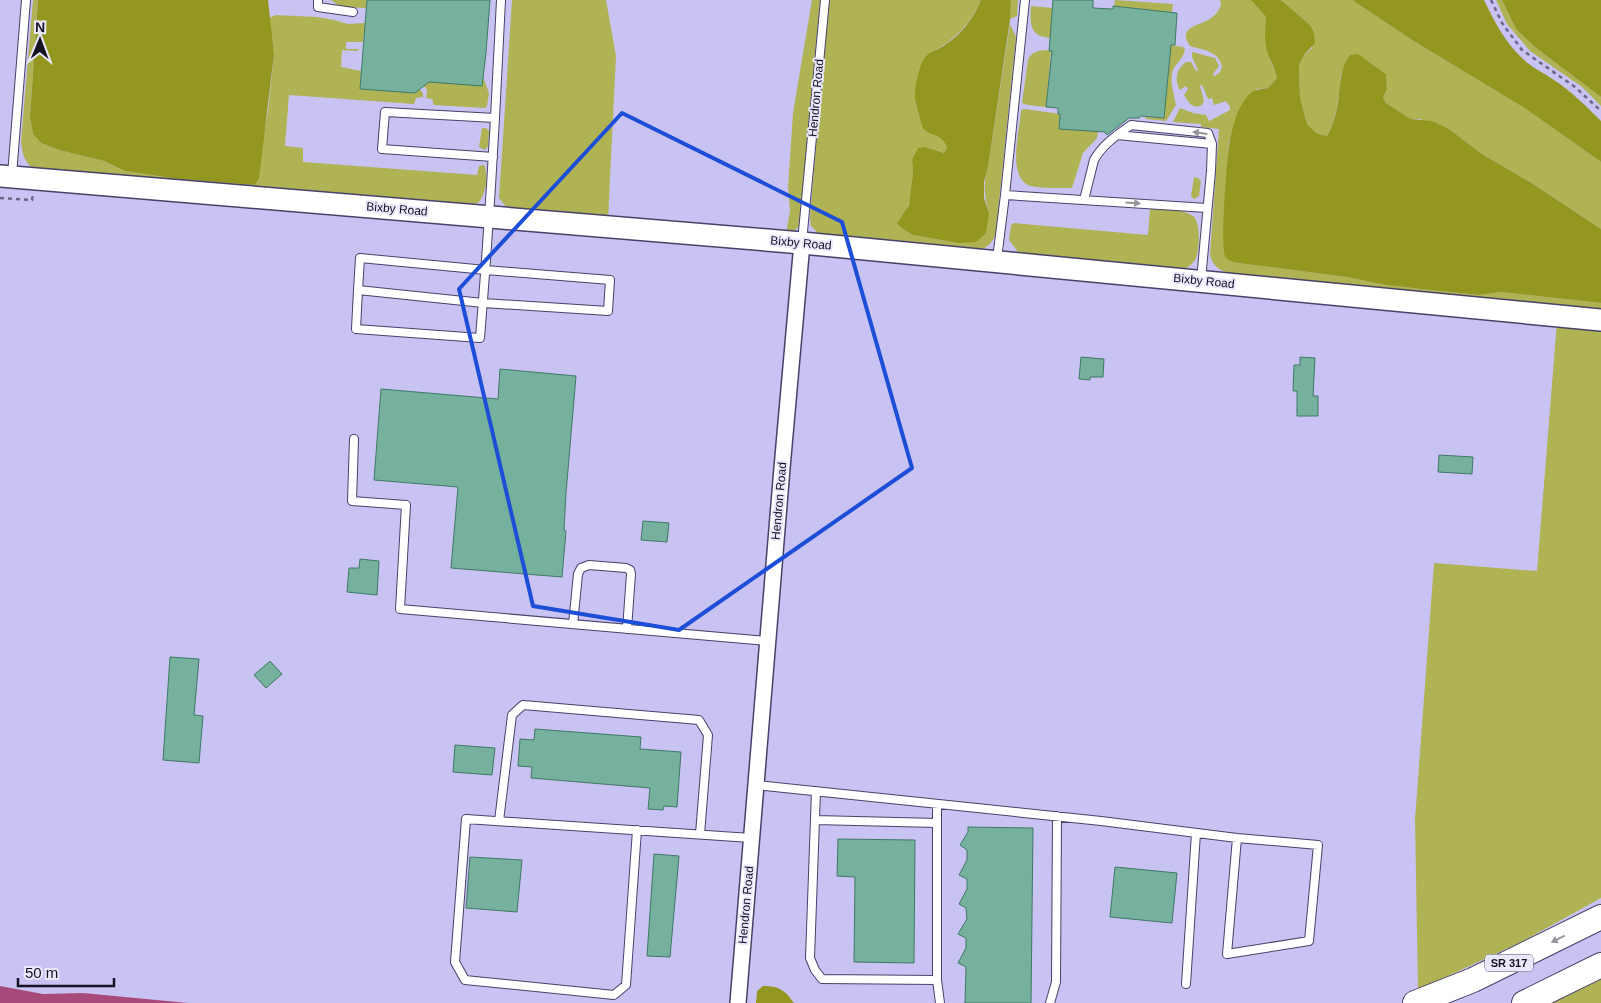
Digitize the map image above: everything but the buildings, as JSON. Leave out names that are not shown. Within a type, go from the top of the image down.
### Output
[{"type":"main road","name":"SR 317","points":[[1415,1003],[1473,980],[1601,917]]},
{"type":"main road","points":[[1524,1003],[1601,965]]},
{"type":"street","name":"Bixby Road","points":[[6,176],[802,243],[1601,320]]},
{"type":"street","name":"Hendron Road","points":[[738,1003],[802,243]]},
{"type":"lane","points":[[6,176],[26,0]]},
{"type":"lane","points":[[318,0],[318,7],[353,12]]},
{"type":"lane","points":[[358,290],[483,303],[608,311],[610,280],[486,270],[360,258],[358,290],[356,329],[480,338],[483,303],[486,270],[490,216],[500,0]]},
{"type":"lane","name":"Hendron Road","points":[[802,243],[825,0]]},
{"type":"lane","points":[[997,261],[1026,0]]},
{"type":"lane","points":[[493,157],[382,149],[384,112],[495,118]]},
{"type":"lane","points":[[1084,200],[1094,160],[1106,143],[1131,126],[1208,133],[1212,144],[1201,281]]},
{"type":"lane","points":[[1005,195],[1207,208]]},
{"type":"lane","points":[[354,439],[352,501],[406,505],[400,609],[768,641]]},
{"type":"lane","points":[[573,624],[578,574],[581,568],[589,565],[617,567],[630,570],[631,574],[627,628]]},
{"type":"lane","points":[[499,821],[512,715],[523,705],[698,720],[708,735],[700,834]]},
{"type":"lane","points":[[756,785],[1057,816],[1237,838],[1318,845],[1309,941],[1227,954],[1237,838]]},
{"type":"lane","points":[[816,791],[810,958],[815,970],[822,979],[937,980]]},
{"type":"lane","points":[[937,804],[937,980],[940,1003]]},
{"type":"lane","points":[[1050,1003],[1056,982],[1057,816]]},
{"type":"lane","points":[[636,830],[626,985],[614,996],[465,980],[456,962],[466,819],[700,834],[751,838]]},
{"type":"lane","points":[[814,820],[937,823]]},
{"type":"lane","points":[[1186,984],[1196,833]]},
{"type":"path","points":[[1491,0],[1502,23],[1522,50],[1575,87],[1601,111]]},
{"type":"highlighted area","points":[[622,113],[842,222],[912,468],[679,630],[533,606],[459,289]]},
{"type":"green space","points":[[33,0],[38,0],[30,117],[33,134],[41,143],[59,150],[104,161],[125,171],[178,179],[255,185],[268,111],[274,54],[269,18],[276,15],[317,17],[348,24],[365,23],[363,42],[346,42],[346,49],[358,49],[358,51],[342,50],[341,67],[361,71],[360,89],[416,93],[417,89],[423,93],[423,97],[416,98],[414,104],[289,95],[285,146],[303,148],[303,162],[477,175],[479,166],[484,165],[486,179],[483,195],[478,203],[468,206],[33,169],[27,163],[24,156],[21,141]]},
{"type":"green space","points":[[331,0],[367,0],[366,8],[340,7]]},
{"type":"green space","points":[[512,0],[606,0],[616,56],[608,220],[508,209],[499,198]]},
{"type":"green space","points":[[812,0],[820,0],[799,226],[793,232],[786,233],[790,211],[788,187],[793,113]]},
{"type":"green space","points":[[828,0],[981,0],[961,30],[948,42],[932,52],[915,101],[922,125],[927,132],[939,135],[945,140],[947,147],[944,153],[925,147],[912,160],[912,191],[905,213],[900,218],[913,235],[958,243],[989,213],[985,195],[985,179],[1010,24],[1016,37],[996,231],[992,241],[985,248],[978,251],[821,236],[811,226],[810,218]]},
{"type":"green space","points":[[1011,0],[1018,0],[1017,16],[1010,19]]},
{"type":"green space","points":[[1115,0],[1173,4],[1172,12],[1114,7]]},
{"type":"green space","points":[[1220,0],[1251,0],[1266,17],[1268,49],[1277,78],[1268,88],[1257,89],[1229,141],[1224,245],[1230,261],[1421,289],[1479,295],[1501,292],[1601,303],[1601,312],[1231,274],[1217,267],[1210,254],[1219,129],[1201,127],[1201,124],[1173,122],[1180,108],[1206,115],[1209,121],[1230,110],[1226,101],[1214,105],[1212,98],[1208,99],[1202,85],[1200,86],[1204,101],[1202,105],[1193,106],[1184,95],[1188,89],[1186,86],[1180,90],[1177,82],[1178,71],[1186,62],[1191,62],[1196,71],[1198,70],[1192,57],[1192,52],[1215,58],[1219,66],[1213,74],[1215,76],[1220,72],[1222,67],[1218,58],[1210,52],[1190,46],[1186,39],[1186,34],[1188,30],[1207,21],[1217,13],[1221,6]]},
{"type":"green space","points":[[1281,0],[1352,0],[1412,40],[1526,109],[1601,162],[1601,229],[1530,182],[1482,154],[1449,129],[1420,119],[1411,119],[1386,103],[1383,98],[1387,89],[1386,74],[1368,61],[1341,74],[1333,122],[1327,136],[1316,133],[1307,124],[1300,98],[1299,65],[1304,55],[1312,48],[1310,25]]},
{"type":"green space","points":[[1496,0],[1502,0],[1516,29],[1536,48],[1601,97],[1601,106],[1582,87],[1530,51],[1507,24]]},
{"type":"green space","points":[[1031,6],[1053,8],[1050,38],[1038,35],[1032,28]]},
{"type":"green space","points":[[1171,45],[1185,49],[1172,74],[1172,88],[1176,105],[1166,121],[1146,119],[1146,117],[1164,118]]},
{"type":"green space","points":[[1037,51],[1051,51],[1046,107],[1027,105],[1022,103],[1028,60]]},
{"type":"green space","points":[[483,77],[489,93],[485,108],[434,105],[432,99],[426,98],[427,90],[424,86],[426,81],[481,86]]},
{"type":"green space","points":[[1021,110],[1060,114],[1059,129],[1098,131],[1097,138],[1083,153],[1072,188],[1032,186],[1022,179],[1016,162],[1016,151]]},
{"type":"green space","points":[[482,128],[486,128],[489,131],[488,146],[485,150],[479,147]]},
{"type":"green space","points":[[1194,177],[1201,181],[1199,196],[1194,199],[1191,196]]},
{"type":"green space","points":[[1150,209],[1189,213],[1196,219],[1199,237],[1197,256],[1188,267],[1179,271],[1024,255],[1018,252],[1009,240],[1011,225],[1014,223],[1148,235]]},
{"type":"green space","points":[[1557,322],[1601,326],[1601,898],[1523,941],[1418,990],[1415,820],[1434,563],[1537,571]]},
{"type":"green space","points":[[1601,978],[1601,1003],[1550,1003]]},
{"type":"shaded area","points":[[38,0],[268,0],[274,54],[259,178],[255,185],[178,179],[125,171],[104,161],[59,150],[41,143],[33,134],[30,117]]},
{"type":"shaded area","points":[[981,0],[1011,0],[1010,20],[988,167],[984,182],[984,198],[989,213],[986,233],[976,242],[958,243],[913,235],[897,223],[909,205],[913,175],[912,160],[918,148],[925,147],[944,153],[947,147],[938,136],[928,132],[922,126],[915,100],[919,70],[926,56],[944,46],[962,30],[975,13]]},
{"type":"shaded area","points":[[1251,0],[1281,0],[1310,25],[1314,33],[1315,43],[1304,55],[1299,65],[1300,98],[1307,124],[1316,133],[1327,136],[1338,104],[1343,69],[1350,55],[1358,54],[1386,74],[1387,89],[1383,98],[1386,103],[1411,119],[1432,121],[1449,129],[1482,154],[1530,182],[1601,229],[1601,303],[1501,292],[1479,295],[1386,285],[1347,277],[1238,263],[1228,259],[1225,256],[1223,235],[1224,199],[1230,140],[1234,123],[1241,106],[1249,95],[1256,90],[1268,88],[1277,78],[1266,47],[1266,17]]},
{"type":"shaded area","points":[[1352,0],[1484,0],[1500,31],[1516,52],[1529,64],[1567,89],[1601,121],[1601,162],[1526,109],[1412,40]]},
{"type":"shaded area","points":[[1502,0],[1601,0],[1601,97],[1536,48],[1516,29]]},
{"type":"shaded area","points":[[0,986],[43,994],[83,993],[188,1003],[0,1003]]},
{"type":"shaded area","points":[[763,986],[781,990],[794,1003],[756,1003],[757,991]]}]
